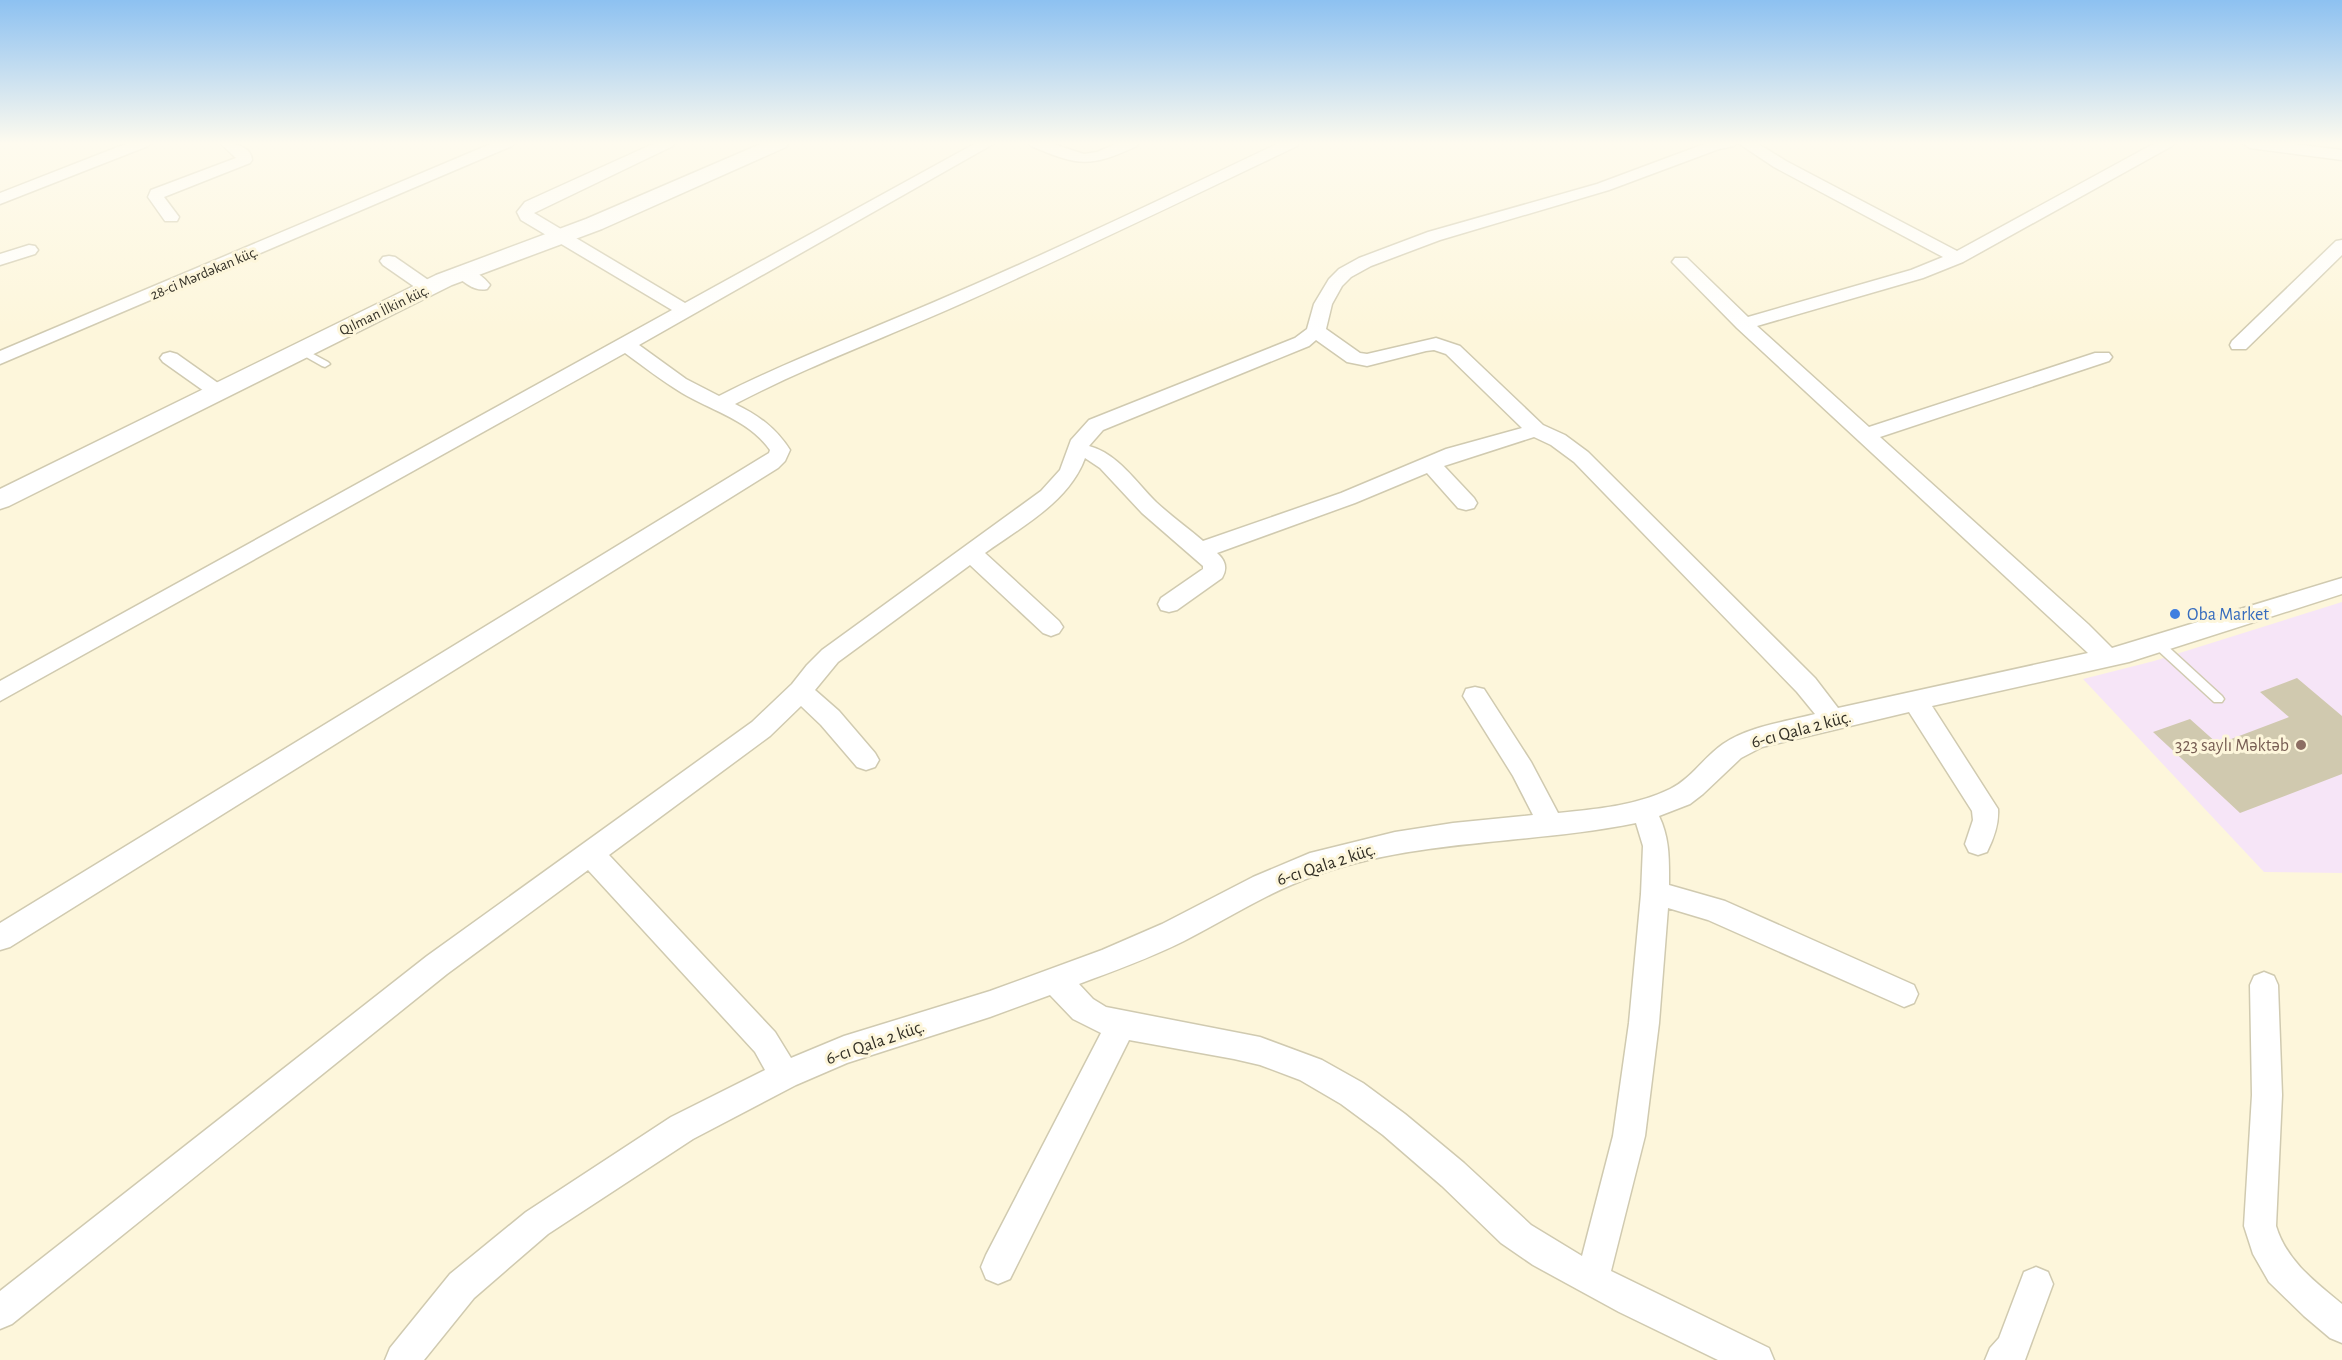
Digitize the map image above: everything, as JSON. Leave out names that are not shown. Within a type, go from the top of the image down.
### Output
[{"type":"street","points":[[163,206],[171,217]]},
{"type":"street","name":"28-ci Mərdəkan küç.","points":[[0,358],[357,206]]},
{"type":"street","points":[[530,206],[527,208],[527,216],[684,310]]},
{"type":"street","name":"Qılman İlkin küç.","points":[[0,500],[428,288],[472,278],[559,237],[635,206]]},
{"type":"street","points":[[0,692],[872,206]]},
{"type":"street","points":[[718,405],[774,376],[927,312],[1088,240],[1156,206]]},
{"type":"street","points":[[0,1312],[343,1038],[589,852],[761,729],[801,691],[814,671],[830,656],[1048,496],[1069,474],[1081,440],[1096,425],[1294,346],[1316,331],[1327,294],[1345,273],[1365,262],[1434,236],[1536,206]]},
{"type":"street","points":[[1860,206],[1957,258]]},
{"type":"street","points":[[1744,324],[1917,274],[1957,258],[2051,206]]},
{"type":"street","points":[[2239,345],[2342,245]]},
{"type":"street","points":[[0,260],[29,250]]},
{"type":"street","points":[[389,261],[428,288]]},
{"type":"street","points":[[1681,262],[1744,324],[2080,630],[2107,658]]},
{"type":"street","points":[[1316,331],[1354,358],[1367,360],[1426,345],[1444,346],[1453,350],[1536,430],[1558,440],[1581,457],[1806,685],[1833,719]]},
{"type":"street","points":[[0,938],[771,463],[778,456],[780,450],[766,433],[736,413],[685,387],[626,345]]},
{"type":"street","points":[[1865,435],[2102,357]]},
{"type":"street","points":[[170,358],[218,392]]},
{"type":"street","points":[[1198,551],[1348,498],[1453,454],[1536,430]]},
{"type":"street","points":[[1078,450],[1097,455],[1107,463],[1149,508],[1214,563],[1214,572],[1168,604]]},
{"type":"street","points":[[1431,464],[1466,503]]},
{"type":"street","points":[[971,553],[1051,627]]},
{"type":"street","name":"6-cı Qala 2 küç.","points":[[402,1360],[462,1286],[537,1224],[673,1134],[785,1075],[855,1046],[1056,981],[1172,933],[1263,885],[1310,865],[1395,843],[1598,820],[1643,811],[1661,806],[1694,788],[1742,744],[1833,719],[2107,658],[2342,586]]},
{"type":"street","points":[[801,691],[830,718],[866,760]]},
{"type":"street","points":[[1475,696],[1522,769],[1550,824]]},
{"type":"street","points":[[1915,700],[1985,810],[1986,820],[1978,844]]},
{"type":"street","points":[[1592,1279],[1629,1136],[1644,1023],[1655,894],[1656,846],[1653,831],[1643,811]]},
{"type":"street","points":[[589,852],[765,1042],[785,1075]]},
{"type":"street","points":[[1655,894],[1685,900],[1715,910],[1904,994]]},
{"type":"street","points":[[1056,981],[1066,995],[1100,1019],[1121,1025],[1249,1048],[1288,1059],[1314,1071],[1350,1093],[1414,1142],[1517,1235],[1541,1252],[1638,1305],[1757,1360]]},
{"type":"street","points":[[2264,986],[2267,1095],[2259,1226],[2263,1242],[2272,1260],[2289,1281],[2342,1326]]},
{"type":"street","points":[[998,1267],[1121,1025]]},
{"type":"street","points":[[2002,1360],[2012,1349],[2036,1284]]},
{"type":"lane","points":[[302,351],[325,363]]},
{"type":"lane","points":[[2158,644],[2218,699]]},
{"type":"shaded area","points":[[2342,602],[2342,873],[2264,872],[2083,679],[2154,661]]},
{"type":"building","name":"323 saylı Məktəb","points":[[2297,678],[2342,716],[2342,774],[2240,813],[2153,732],[2190,719],[2218,744],[2289,717],[2260,692]]},
{"type":"place","name":"Oba Market","points":[[2175,614]]},
{"type":"place","name":"323 saylı Məktəb","points":[[2301,745]]}]
